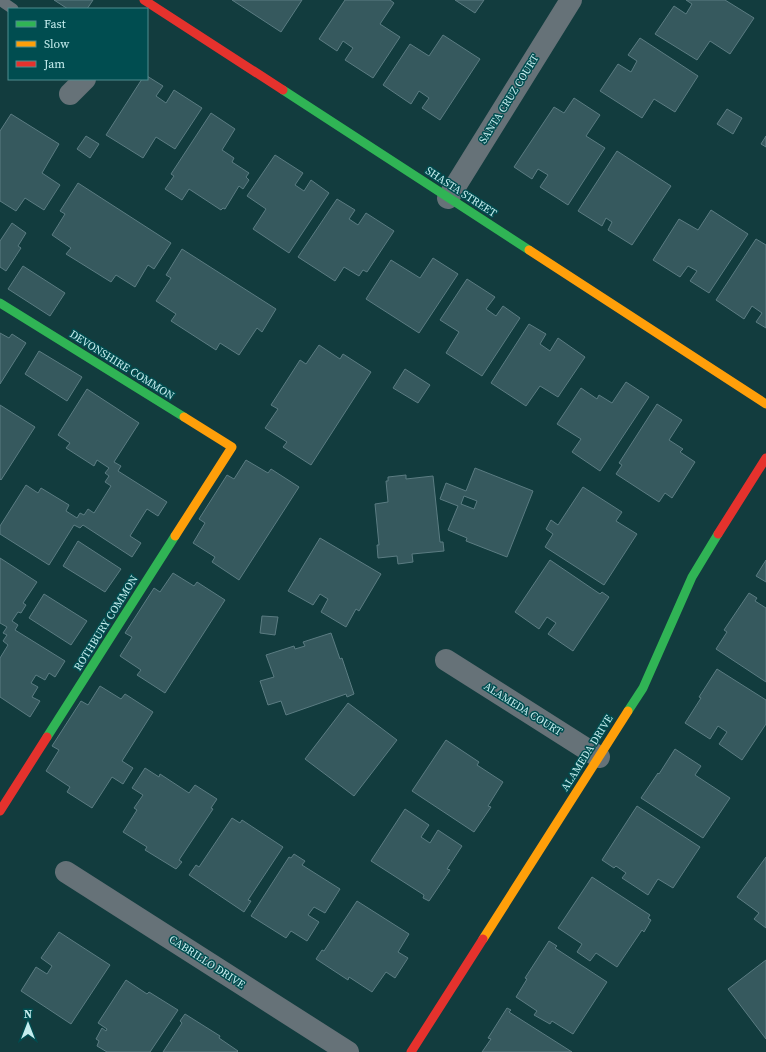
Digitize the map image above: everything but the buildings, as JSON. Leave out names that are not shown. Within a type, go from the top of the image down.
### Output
[{"type":"street","points":[[138,8],[144,0]]},
{"type":"street","name":"SHASTA STREET","points":[[144,0],[766,404]]},
{"type":"street","name":"SANTA CRUZ COURT","points":[[448,198],[571,0]]},
{"type":"street","points":[[70,94],[85,80]]},
{"type":"street","name":"DEVONSHIRE COMMON","points":[[0,303],[232,447]]},
{"type":"street","name":"ROTHBURY COMMON","points":[[0,811],[232,447]]},
{"type":"street","name":"ALAMEDA DRIVE","points":[[412,1052],[643,688],[692,577],[766,458]]},
{"type":"street","name":"ALAMEDA COURT","points":[[446,660],[599,757]]},
{"type":"street","name":"CABRILLO DRIVE","points":[[66,872],[348,1052]]},
{"type":"lane","points":[[0,0],[12,8]]},
{"type":"traffic: fast","points":[[283,90],[529,250]]},
{"type":"traffic: fast","points":[[0,303],[184,417]]},
{"type":"traffic: fast","points":[[628,711],[643,688],[692,577],[718,534]]},
{"type":"traffic: fast","points":[[47,737],[175,536]]},
{"type":"traffic: slow","points":[[529,250],[766,404]]},
{"type":"traffic: slow","points":[[175,536],[232,447],[184,417]]},
{"type":"traffic: slow","points":[[483,939],[628,711]]},
{"type":"traffic: jam","points":[[144,0],[283,90]]},
{"type":"traffic: jam","points":[[718,534],[766,458]]},
{"type":"traffic: jam","points":[[0,811],[47,737]]},
{"type":"traffic: jam","points":[[411,1052],[483,939]]}]
